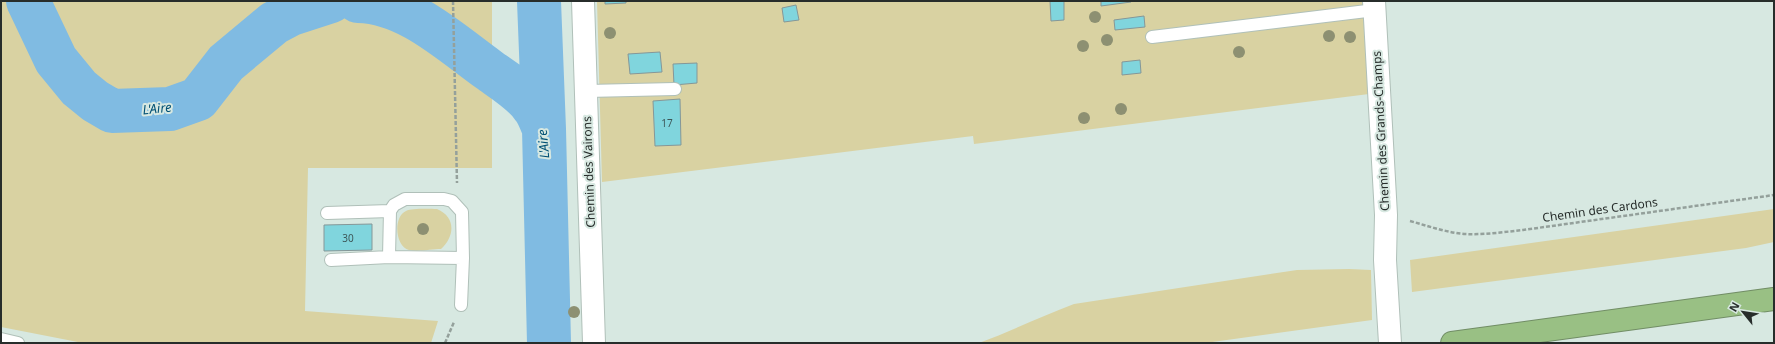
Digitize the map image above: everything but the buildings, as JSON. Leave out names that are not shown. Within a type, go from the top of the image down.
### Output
[{"type":"highway","points":[[1452,343],[1774,298]]},
{"type":"street","name":"Chemin des Vairons","points":[[583,1],[594,343]]},
{"type":"street","name":"Chemin des Grands-Champs","points":[[1375,6],[1386,215],[1385,260],[1390,343]]},
{"type":"lane","points":[[1152,37],[1375,6]]},
{"type":"lane","points":[[587,92],[675,89]]},
{"type":"lane","points":[[389,257],[390,211],[394,205],[405,199],[444,199],[452,201],[462,212],[463,258],[461,305]]},
{"type":"lane","points":[[327,213],[390,211]]},
{"type":"lane","points":[[330,260],[389,257],[463,258]]},
{"type":"lane","points":[[1,339],[18,343]]},
{"type":"path","points":[[453,1],[458,206]]},
{"type":"path","name":"Chemin des Cardons","points":[[1429,227],[1447,232],[1465,234],[1497,233],[1774,195]]},
{"type":"shaded area","points":[[1,1],[492,1],[492,168],[308,168],[305,311],[438,321],[431,343],[83,343],[1,327]]},
{"type":"shaded area","points":[[597,1],[1365,1],[1369,94],[974,144],[973,136],[602,182]]},
{"type":"shaded area","points":[[412,209],[437,209],[448,217],[450,222],[451,233],[446,244],[441,249],[421,251],[413,251],[404,247],[398,237],[397,231],[399,219],[402,214]]},
{"type":"shaded area","points":[[1774,209],[1774,242],[1746,248],[1412,292],[1410,260]]},
{"type":"shaded area","points":[[1297,270],[1371,270],[1372,320],[1205,343],[979,343],[1074,304]]},
{"type":"waterway","name":"L'Aire","points":[[28,1],[56,60],[79,88],[95,101],[112,111],[170,109],[198,99],[226,63],[274,23],[291,14],[331,1]]},
{"type":"waterway","name":"L'Aire","points":[[358,1],[376,3],[394,8],[428,25],[524,96],[536,112],[544,129],[549,343]]},
{"type":"waterway","points":[[539,1],[544,129]]}]
